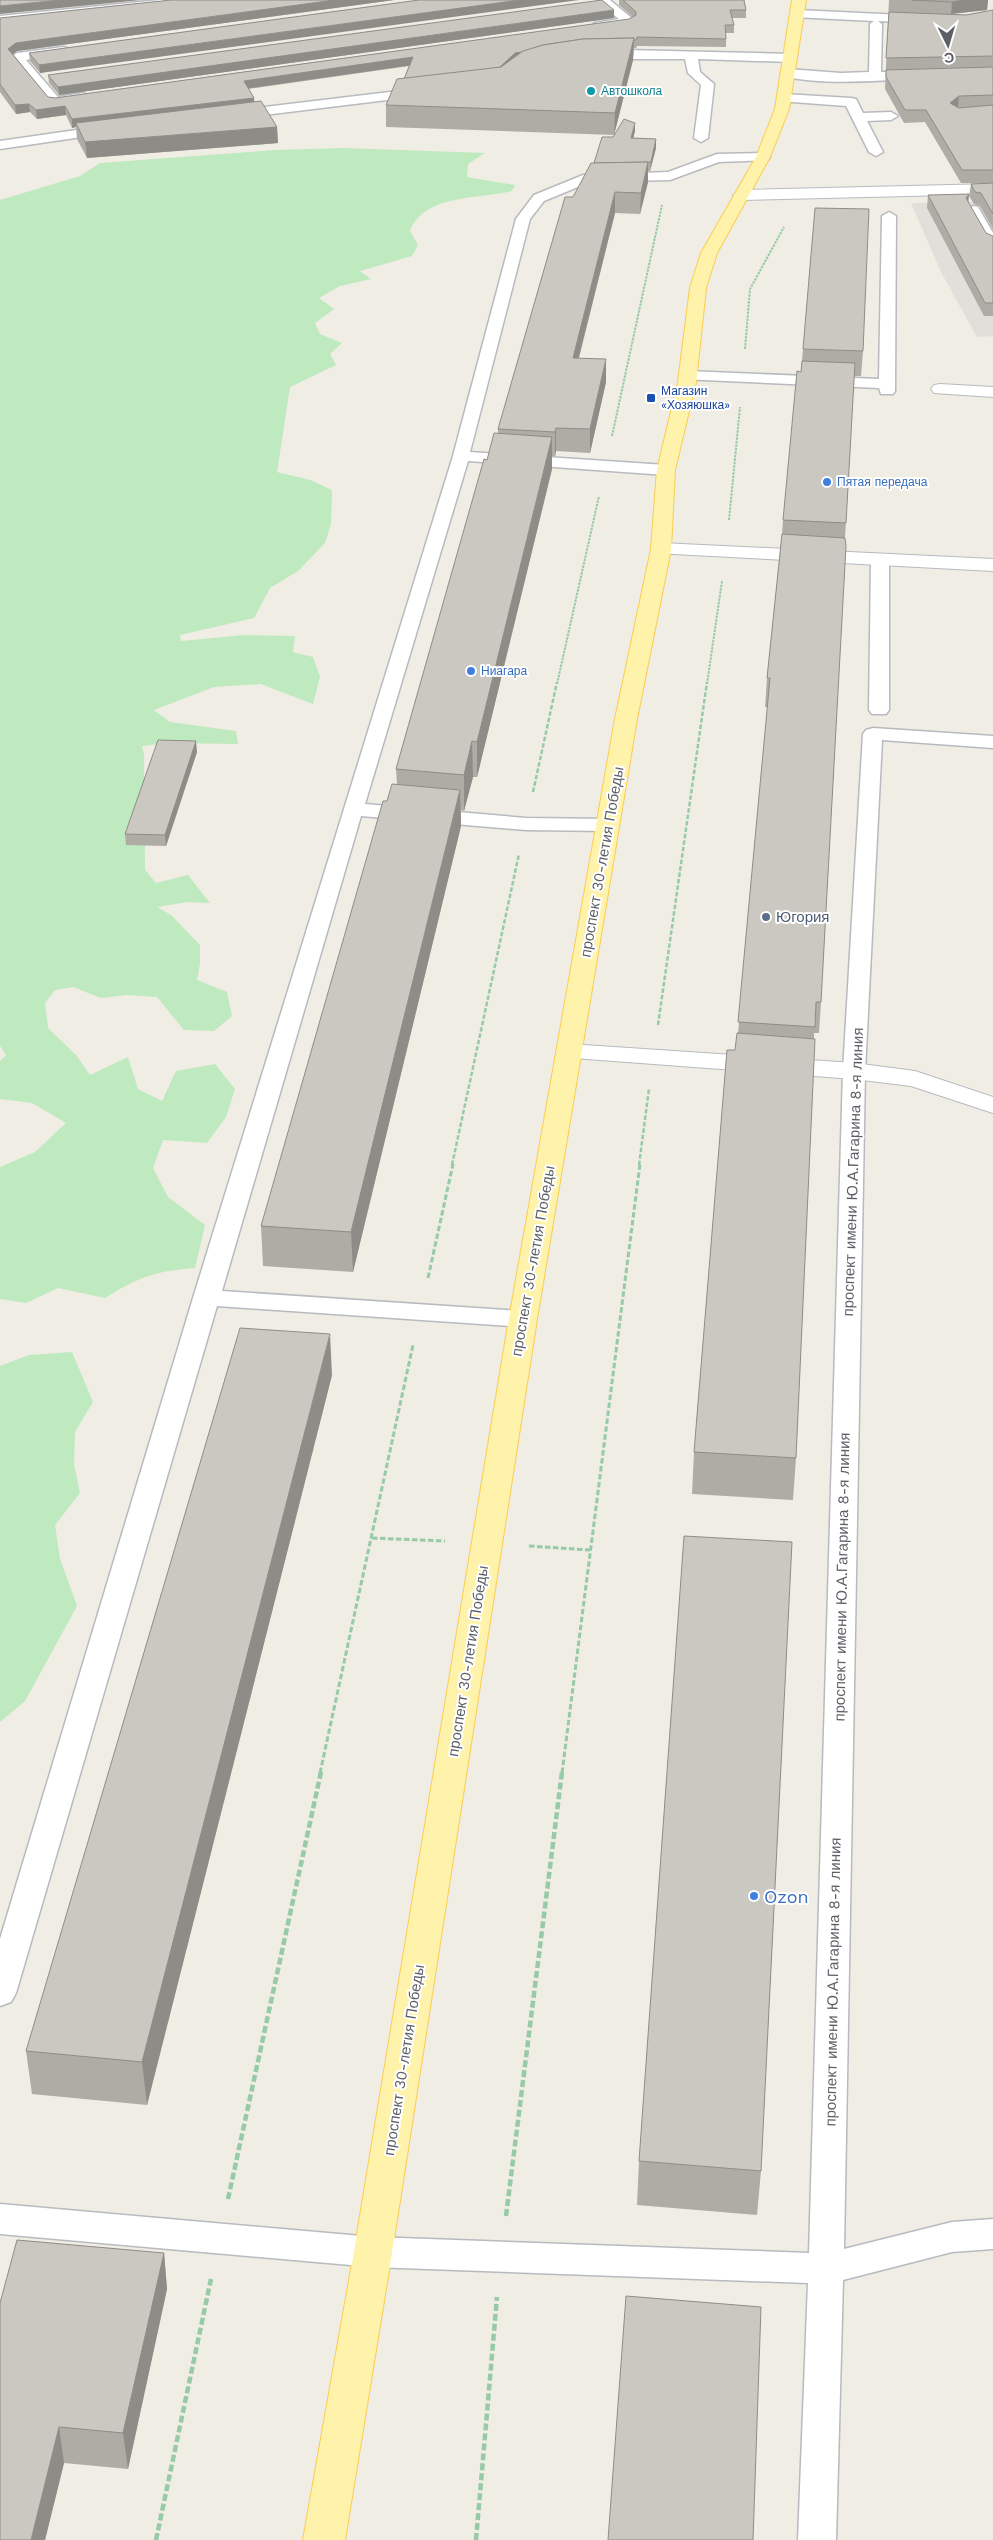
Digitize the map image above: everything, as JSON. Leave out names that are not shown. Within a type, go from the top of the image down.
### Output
[{"type":"main road","name":"проспект 30-летия Победы","points":[[324,2540],[373,2252],[523,1319],[626,719],[661,549],[666,470],[687,376],[698,288],[709,253],[763,157],[782,109],[798,7]]},
{"type":"street","points":[[741,195],[993,188]]},
{"type":"street","points":[[940,389],[993,392]]},
{"type":"street","points":[[661,549],[993,565]]},
{"type":"street","points":[[569,1052],[854,1071],[915,1080],[993,1104]]},
{"type":"lane","points":[[0,20],[86,9],[109,10],[191,0]]},
{"type":"lane","points":[[589,27],[629,21],[600,2],[619,0]]},
{"type":"lane","points":[[798,7],[932,19]]},
{"type":"lane","points":[[55,27],[101,21],[109,10]]},
{"type":"lane","points":[[875,77],[876,24]]},
{"type":"lane","points":[[76,50],[17,58],[55,101],[94,96]]},
{"type":"lane","points":[[584,56],[627,54],[790,58]]},
{"type":"lane","points":[[691,56],[694,73],[708,84],[701,138]]},
{"type":"lane","points":[[788,73],[875,77],[934,75]]},
{"type":"lane","points":[[36,79],[55,76]]},
{"type":"lane","points":[[219,116],[433,91]]},
{"type":"lane","points":[[784,98],[851,102],[876,152]]},
{"type":"lane","points":[[859,118],[891,116]]},
{"type":"lane","points":[[0,145],[44,137],[122,128]]},
{"type":"lane","points":[[0,1993],[206,1298],[460,456],[523,219],[539,198],[588,178],[670,176],[717,158],[763,157]]},
{"type":"lane","points":[[973,210],[993,245]]},
{"type":"lane","points":[[687,376],[887,388],[889,216]]},
{"type":"lane","points":[[460,456],[666,470]]},
{"type":"lane","points":[[880,560],[880,710]]},
{"type":"lane","name":"проспект имени Ю.А.Гагарина 8-я линия","points":[[817,2540],[826,2269],[854,1071],[873,734],[993,742]]},
{"type":"lane","points":[[353,809],[526,824],[609,825]]},
{"type":"lane","points":[[206,1298],[523,1319]]},
{"type":"lane","points":[[0,2219],[219,2240],[373,2252],[826,2269],[952,2236],[993,2234]]},
{"type":"path","points":[[156,2540],[219,2240],[526,824],[670,176]]},
{"type":"path","points":[[476,2540],[501,2257],[653,1057],[726,552],[750,289],[782,228],[790,225]]},
{"type":"shaded area","points":[[993,201],[993,336],[977,337],[941,272],[911,203]]},
{"type":"green space","points":[[344,148],[485,153],[468,164],[467,177],[515,185],[512,191],[454,200],[427,210],[417,219],[410,231],[418,245],[412,256],[360,271],[371,279],[340,286],[319,298],[334,309],[315,323],[320,334],[342,343],[330,354],[336,365],[290,387],[277,472],[310,480],[332,490],[331,524],[325,543],[298,571],[270,588],[254,618],[180,635],[181,641],[244,635],[295,636],[293,652],[313,657],[320,677],[313,704],[261,684],[214,687],[154,710],[170,722],[236,731],[238,744],[169,743],[142,746],[144,755],[145,870],[156,883],[188,875],[210,903],[188,902],[157,907],[171,915],[200,945],[200,964],[197,980],[227,992],[232,1016],[214,1031],[184,1030],[157,997],[127,995],[101,998],[73,987],[55,990],[45,1003],[48,1028],[76,1055],[90,1075],[128,1057],[138,1089],[162,1101],[176,1071],[215,1064],[235,1089],[226,1117],[207,1143],[163,1140],[153,1168],[168,1197],[205,1225],[195,1268],[148,1276],[105,1298],[58,1288],[26,1303],[0,1299],[0,1167],[35,1152],[66,1123],[32,1103],[0,1099],[0,1061],[6,1055],[0,1046],[0,200],[80,176],[100,163],[275,150]]},
{"type":"green space","points":[[72,1352],[93,1402],[75,1432],[74,1464],[80,1493],[55,1525],[60,1559],[77,1606],[25,1701],[0,1722],[0,1366],[29,1355]]},
{"type":"building","points":[[0,0],[61,0],[0,6]]},
{"type":"building","points":[[171,0],[335,0],[16,43],[8,49],[48,97],[55,98],[629,19],[636,15],[636,12],[623,0],[744,0],[746,10],[730,10],[734,25],[725,25],[726,39],[637,37],[636,40],[633,40],[634,38],[583,39],[543,45],[515,53],[499,68],[404,79],[413,57],[244,81],[254,98],[72,119],[65,106],[36,110],[29,104],[15,105],[0,84],[0,18]]},
{"type":"building","points":[[419,0],[520,0],[39,65],[29,53]]},
{"type":"building","points":[[602,0],[614,10],[58,87],[48,75]]},
{"type":"building","points":[[912,0],[965,0],[952,2]]},
{"type":"building","points":[[993,10],[993,56],[886,58],[889,12],[966,15]]},
{"type":"building","points":[[634,38],[615,113],[386,105],[397,79],[501,67],[523,51],[543,45],[583,39]]},
{"type":"building","points":[[993,67],[993,95],[959,96],[950,103],[959,108],[993,105],[993,170],[962,170],[926,110],[905,110],[886,77],[886,70]]},
{"type":"building","points":[[261,101],[277,127],[85,142],[76,123]]},
{"type":"building","points":[[624,119],[635,123],[631,138],[656,139],[651,162],[594,163],[602,137],[613,137]]},
{"type":"building","points":[[648,162],[641,193],[615,192],[573,358],[606,359],[590,429],[556,428],[555,432],[498,429],[565,197],[573,197],[591,163]]},
{"type":"building","points":[[993,183],[993,214],[981,193],[975,192],[971,184]]},
{"type":"building","points":[[969,194],[966,198],[986,233],[993,236],[993,303],[985,303],[928,195]]},
{"type":"building","points":[[815,208],[869,209],[863,351],[803,349]]},
{"type":"building","points":[[802,361],[855,363],[846,523],[783,520],[797,371],[801,372]]},
{"type":"building","points":[[494,433],[552,437],[477,742],[472,741],[464,775],[396,769],[484,459],[487,460]]},
{"type":"building","points":[[782,534],[845,538],[846,546],[821,1002],[816,1002],[815,1027],[738,1022],[770,678],[767,678]]},
{"type":"building","points":[[158,740],[196,741],[165,835],[125,834]]},
{"type":"building","points":[[392,784],[460,790],[351,1232],[261,1226],[383,801],[387,801]]},
{"type":"building","points":[[737,1033],[815,1039],[796,1458],[694,1452],[727,1050],[735,1050]]},
{"type":"building","points":[[240,1328],[330,1334],[142,2062],[26,2051]]},
{"type":"building","points":[[684,1536],[792,1542],[761,2171],[639,2161]]},
{"type":"building","points":[[17,2240],[164,2253],[123,2433],[59,2427],[31,2540],[0,2540],[0,2303]]},
{"type":"building","points":[[626,2296],[761,2307],[753,2540],[608,2540]]},
{"type":"place","name":"Автошкола","points":[[591,91]]},
{"type":"place","name":"Магазин «Хозяюшка»","points":[[651,398]]},
{"type":"place","name":"Пятая передача","points":[[827,482]]},
{"type":"place","name":"Ниагара","points":[[471,671]]},
{"type":"place","name":"Югория","points":[[766,917]]},
{"type":"place","name":"Ozon","points":[[754,1896]]}]
